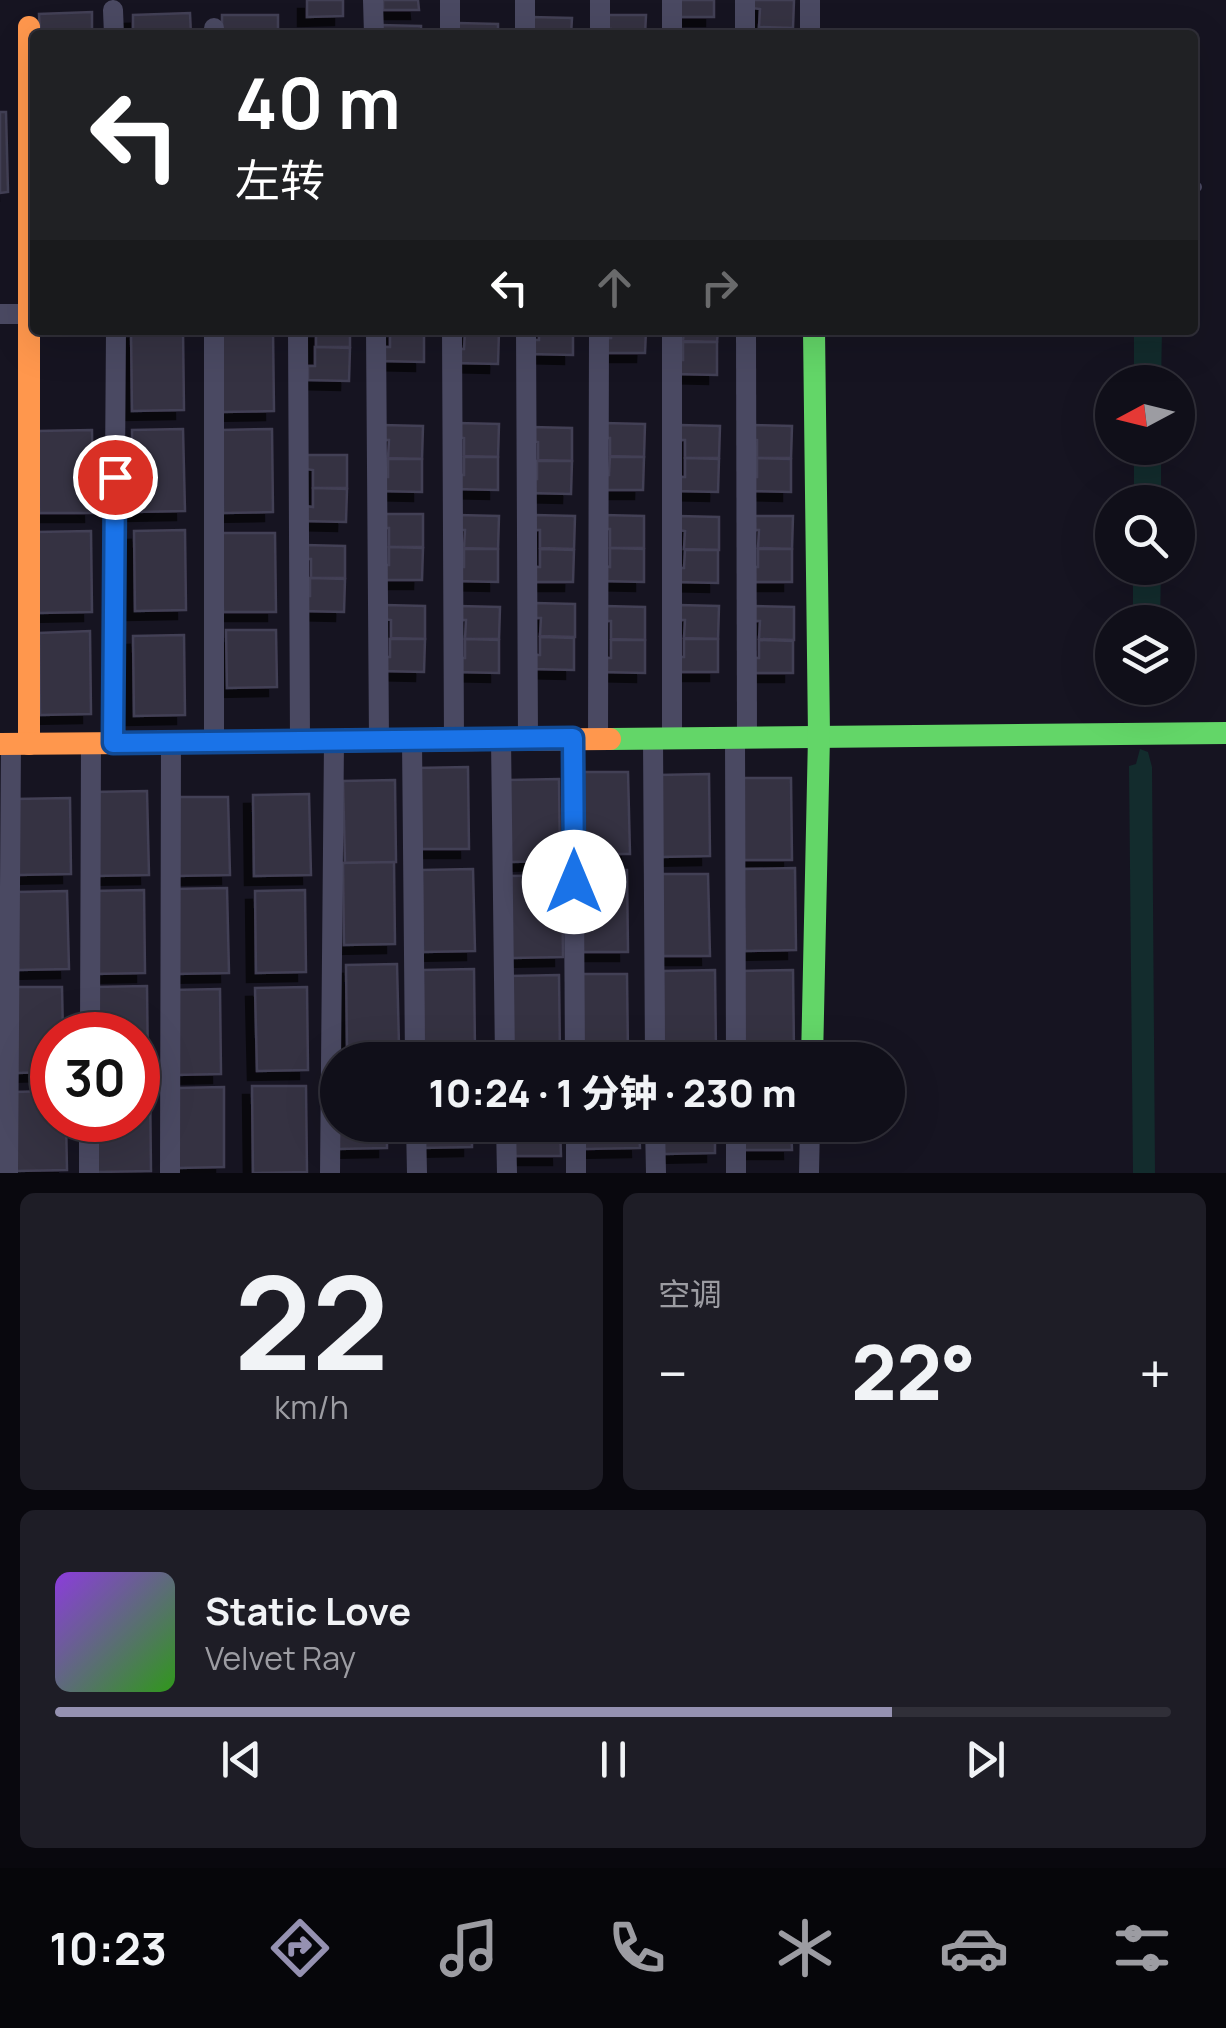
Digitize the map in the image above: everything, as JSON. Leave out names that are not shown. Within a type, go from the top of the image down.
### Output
[{"type":"street","points":[[374,0],[374,30]]},
{"type":"street","points":[[450,0],[450,30]]},
{"type":"street","points":[[525,0],[526,30]]},
{"type":"street","points":[[600,0],[600,30]]},
{"type":"street","points":[[672,0],[672,30]]},
{"type":"street","points":[[745,0],[745,30]]},
{"type":"street","points":[[810,0],[810,30]]},
{"type":"street","points":[[113,10],[114,30]]},
{"type":"street","points":[[28,27],[30,170]]},
{"type":"street","points":[[0,314],[30,314]]},
{"type":"street","points":[[8,1173],[13,744],[31,335]]},
{"type":"street","points":[[91,1012],[116,335]]},
{"type":"street","points":[[214,335],[214,742]]},
{"type":"street","points":[[298,335],[300,741]]},
{"type":"street","points":[[376,335],[379,740]]},
{"type":"street","points":[[452,335],[454,740]]},
{"type":"street","points":[[526,335],[528,739]]},
{"type":"street","points":[[598,738],[599,335]]},
{"type":"street","points":[[655,1042],[672,335]]},
{"type":"street","points":[[736,1042],[746,335]]},
{"type":"street","points":[[812,1042],[819,736],[814,335]]},
{"type":"street","points":[[13,744],[1226,732]]},
{"type":"street","points":[[573,738],[575,1042]]},
{"type":"street","points":[[501,739],[506,1042]]},
{"type":"street","points":[[412,740],[415,1042]]},
{"type":"street","points":[[330,1173],[334,741]]},
{"type":"street","points":[[170,1173],[172,742]]},
{"type":"street","points":[[89,1142],[89,1173]]},
{"type":"street","points":[[416,1142],[416,1173]]},
{"type":"street","points":[[506,1142],[507,1173]]},
{"type":"street","points":[[576,1142],[576,1173]]},
{"type":"street","points":[[656,1142],[656,1173]]},
{"type":"street","points":[[736,1142],[736,1173]]},
{"type":"street","points":[[809,1173],[810,1142]]},
{"type":"green space","points":[[1134,335],[1162,335],[1161,365],[1134,365]]},
{"type":"green space","points":[[1134,465],[1161,465],[1161,485],[1134,485]]},
{"type":"green space","points":[[1133,585],[1161,585],[1160,605],[1133,605]]},
{"type":"green space","points":[[1140,749],[1148,752],[1152,767],[1155,1173],[1133,1173],[1129,766],[1136,764]]},
{"type":"building","points":[[307,0],[343,0],[343,16],[307,17]]},
{"type":"building","points":[[383,0],[418,0],[419,10],[383,10]]},
{"type":"building","points":[[677,0],[714,0],[714,17],[677,17]]},
{"type":"building","points":[[752,0],[794,0],[793,28],[759,27],[760,9],[752,8]]},
{"type":"building","points":[[92,12],[92,30],[40,30],[39,14]]},
{"type":"building","points":[[190,13],[191,30],[133,30],[133,15]]},
{"type":"building","points":[[222,15],[278,15],[278,30],[222,30]]},
{"type":"building","points":[[604,15],[646,15],[645,30],[604,29]]},
{"type":"building","points":[[530,17],[572,18],[571,30],[530,30]]},
{"type":"building","points":[[457,23],[498,24],[498,30],[457,30]]},
{"type":"building","points":[[379,25],[421,26],[421,30],[379,30]]},
{"type":"building","points":[[0,112],[6,112],[8,192],[0,193]]},
{"type":"building","points":[[131,335],[183,335],[184,410],[132,411]]},
{"type":"building","points":[[220,335],[273,335],[274,411],[221,412]]},
{"type":"building","points":[[316,335],[350,335],[350,347],[316,347]]},
{"type":"building","points":[[390,335],[424,335],[424,362],[382,361],[383,347],[390,347]]},
{"type":"building","points":[[465,335],[499,335],[498,364],[457,363],[457,349],[464,349]]},
{"type":"building","points":[[539,335],[573,335],[573,355],[531,354],[531,340],[539,340]]},
{"type":"building","points":[[646,335],[645,353],[604,353],[604,338]]},
{"type":"building","points":[[684,335],[718,335],[717,342],[683,341]]},
{"type":"building","points":[[683,342],[717,342],[717,375],[676,374],[676,360],[683,360]]},
{"type":"building","points":[[315,347],[350,348],[349,381],[308,380],[308,366],[315,366]]},
{"type":"building","points":[[457,423],[499,424],[498,457],[464,456],[464,438],[457,437]]},
{"type":"building","points":[[603,423],[645,424],[644,457],[610,456],[610,438],[603,438]]},
{"type":"building","points":[[381,425],[423,426],[422,459],[388,458],[389,440],[381,440]]},
{"type":"building","points":[[679,425],[720,426],[719,458],[685,458],[685,440],[678,440]]},
{"type":"building","points":[[750,425],[792,426],[791,458],[757,458],[757,440],[750,439]]},
{"type":"building","points":[[531,427],[572,428],[572,461],[538,460],[538,442],[531,441]]},
{"type":"building","points":[[183,429],[185,511],[133,512],[132,430]]},
{"type":"building","points":[[272,429],[273,512],[223,513],[222,430]]},
{"type":"building","points":[[92,430],[93,513],[39,513],[38,431]]},
{"type":"building","points":[[306,455],[347,455],[347,488],[313,488],[313,470],[306,469]]},
{"type":"building","points":[[464,457],[498,457],[498,490],[456,489],[457,475],[464,475]]},
{"type":"building","points":[[610,457],[644,457],[643,490],[602,490],[602,475],[609,475]]},
{"type":"building","points":[[685,458],[719,459],[718,492],[677,491],[677,477],[685,477]]},
{"type":"building","points":[[757,458],[791,459],[791,492],[749,491],[750,477],[757,477]]},
{"type":"building","points":[[388,459],[422,459],[422,492],[380,491],[380,477],[388,477]]},
{"type":"building","points":[[537,461],[572,461],[571,494],[530,493],[530,479],[537,479]]},
{"type":"building","points":[[313,488],[347,489],[346,522],[305,521],[305,506],[313,507]]},
{"type":"building","points":[[382,514],[423,514],[423,547],[389,547],[389,528],[382,528]]},
{"type":"building","points":[[457,515],[499,516],[498,549],[464,548],[465,530],[457,530]]},
{"type":"building","points":[[534,515],[575,516],[574,549],[540,548],[540,530],[533,530]]},
{"type":"building","points":[[603,515],[644,516],[644,548],[610,548],[610,529],[603,529]]},
{"type":"building","points":[[678,516],[719,517],[719,550],[684,549],[685,531],[678,530]]},
{"type":"building","points":[[751,516],[793,516],[792,549],[758,548],[759,530],[751,530]]},
{"type":"building","points":[[185,530],[186,610],[135,611],[134,531]]},
{"type":"building","points":[[91,531],[92,612],[38,613],[37,532]]},
{"type":"building","points":[[221,533],[275,533],[276,612],[223,612]]},
{"type":"building","points":[[304,545],[345,546],[345,578],[311,578],[311,559],[303,559]]},
{"type":"building","points":[[389,547],[423,548],[422,580],[381,580],[381,565],[389,565]]},
{"type":"building","points":[[610,548],[644,549],[644,582],[602,581],[602,566],[610,567]]},
{"type":"building","points":[[464,549],[498,549],[498,582],[457,581],[457,567],[464,567]]},
{"type":"building","points":[[540,549],[574,550],[573,582],[532,582],[533,567],[540,567]]},
{"type":"building","points":[[758,549],[792,549],[792,582],[750,582],[751,567],[758,567]]},
{"type":"building","points":[[685,550],[718,550],[718,583],[677,582],[677,568],[684,568]]},
{"type":"building","points":[[310,578],[345,579],[344,612],[303,611],[303,596],[310,596]]},
{"type":"building","points":[[534,603],[575,604],[575,637],[540,636],[541,618],[533,618]]},
{"type":"building","points":[[384,605],[425,606],[425,639],[391,638],[391,620],[383,619]]},
{"type":"building","points":[[678,605],[719,606],[718,639],[684,638],[685,620],[677,620]]},
{"type":"building","points":[[458,606],[500,607],[499,639],[465,639],[466,620],[458,620]]},
{"type":"building","points":[[604,606],[645,607],[645,640],[611,639],[611,621],[604,621]]},
{"type":"building","points":[[753,606],[794,607],[794,640],[759,639],[760,621],[752,621]]},
{"type":"building","points":[[226,630],[276,630],[277,687],[227,688]]},
{"type":"building","points":[[90,631],[91,714],[40,715],[39,633]]},
{"type":"building","points":[[184,635],[185,715],[134,716],[133,636]]},
{"type":"building","points":[[540,637],[574,638],[574,670],[533,669],[533,655],[540,655]]},
{"type":"building","points":[[390,639],[425,639],[424,672],[383,671],[383,657],[390,657]]},
{"type":"building","points":[[465,639],[499,640],[499,673],[457,672],[458,658],[465,658]]},
{"type":"building","points":[[684,639],[718,639],[718,672],[677,672],[677,657],[684,657]]},
{"type":"building","points":[[611,640],[645,640],[645,673],[603,672],[603,658],[611,658]]},
{"type":"building","points":[[759,640],[793,641],[793,673],[752,673],[752,658],[759,658]]},
{"type":"building","points":[[468,767],[469,849],[418,849],[416,768]]},
{"type":"building","points":[[577,772],[628,772],[630,854],[579,854]]},
{"type":"building","points":[[709,774],[710,856],[659,857],[658,775]]},
{"type":"building","points":[[739,778],[791,778],[792,860],[740,860]]},
{"type":"building","points":[[559,779],[560,861],[509,862],[508,780]]},
{"type":"building","points":[[395,780],[396,862],[345,863],[343,781]]},
{"type":"building","points":[[147,791],[149,875],[94,876],[93,792]]},
{"type":"building","points":[[309,794],[311,875],[254,876],[253,795]]},
{"type":"building","points":[[173,797],[228,797],[230,875],[174,876]]},
{"type":"building","points":[[70,798],[71,874],[16,875],[15,799]]},
{"type":"building","points":[[394,862],[395,944],[344,945],[343,863]]},
{"type":"building","points":[[795,868],[796,950],[745,951],[743,869]]},
{"type":"building","points":[[473,869],[475,951],[423,952],[422,870]]},
{"type":"building","points":[[576,870],[627,870],[628,952],[577,952]]},
{"type":"building","points":[[657,874],[708,874],[710,956],[658,956]]},
{"type":"building","points":[[562,875],[563,957],[512,958],[510,876]]},
{"type":"building","points":[[227,888],[229,973],[173,974],[172,889]]},
{"type":"building","points":[[144,890],[145,973],[93,974],[92,891]]},
{"type":"building","points":[[305,890],[306,972],[256,973],[255,891]]},
{"type":"building","points":[[67,891],[69,969],[18,970],[17,892]]},
{"type":"building","points":[[397,964],[399,1042],[347,1042],[346,965]]},
{"type":"building","points":[[474,969],[475,1042],[424,1042],[423,970]]},
{"type":"building","points":[[715,970],[716,1042],[664,1042],[663,971]]},
{"type":"building","points":[[793,970],[794,1042],[743,1042],[742,971]]},
{"type":"building","points":[[575,974],[627,974],[628,1042],[577,1042]]},
{"type":"building","points":[[559,975],[560,1042],[508,1042],[507,976]]},
{"type":"building","points":[[147,986],[147,1012],[94,1012],[94,987]]},
{"type":"building","points":[[15,987],[62,987],[63,1012],[30,1012],[30,1073],[16,1073]]},
{"type":"building","points":[[307,987],[308,1070],[257,1071],[255,988]]},
{"type":"building","points":[[220,989],[221,1074],[174,1075],[172,990]]},
{"type":"building","points":[[252,1086],[306,1086],[307,1172],[253,1173]]},
{"type":"building","points":[[224,1087],[224,1167],[178,1168],[177,1088]]},
{"type":"building","points":[[13,1092],[30,1092],[30,1142],[66,1142],[67,1170],[15,1171]]},
{"type":"building","points":[[95,1142],[151,1142],[151,1171],[96,1172]]},
{"type":"building","points":[[337,1142],[387,1142],[387,1148],[336,1149]]},
{"type":"building","points":[[421,1142],[472,1142],[472,1147],[421,1148]]},
{"type":"building","points":[[509,1142],[561,1142],[561,1156],[509,1156]]},
{"type":"building","points":[[584,1142],[640,1142],[640,1148],[584,1149]]},
{"type":"building","points":[[664,1142],[715,1142],[715,1153],[664,1154]]},
{"type":"building","points":[[741,1142],[792,1142],[792,1150],[741,1150]]},
{"type":"traffic: fast","points":[[812,1042],[819,736],[814,335]]},
{"type":"traffic: fast","points":[[610,739],[1226,733]]},
{"type":"traffic: slow","points":[[29,27],[29,744]]},
{"type":"traffic: slow","points":[[0,744],[610,739]]},
{"type":"route","points":[[115,477],[113,743],[573,738],[574,882]]}]
